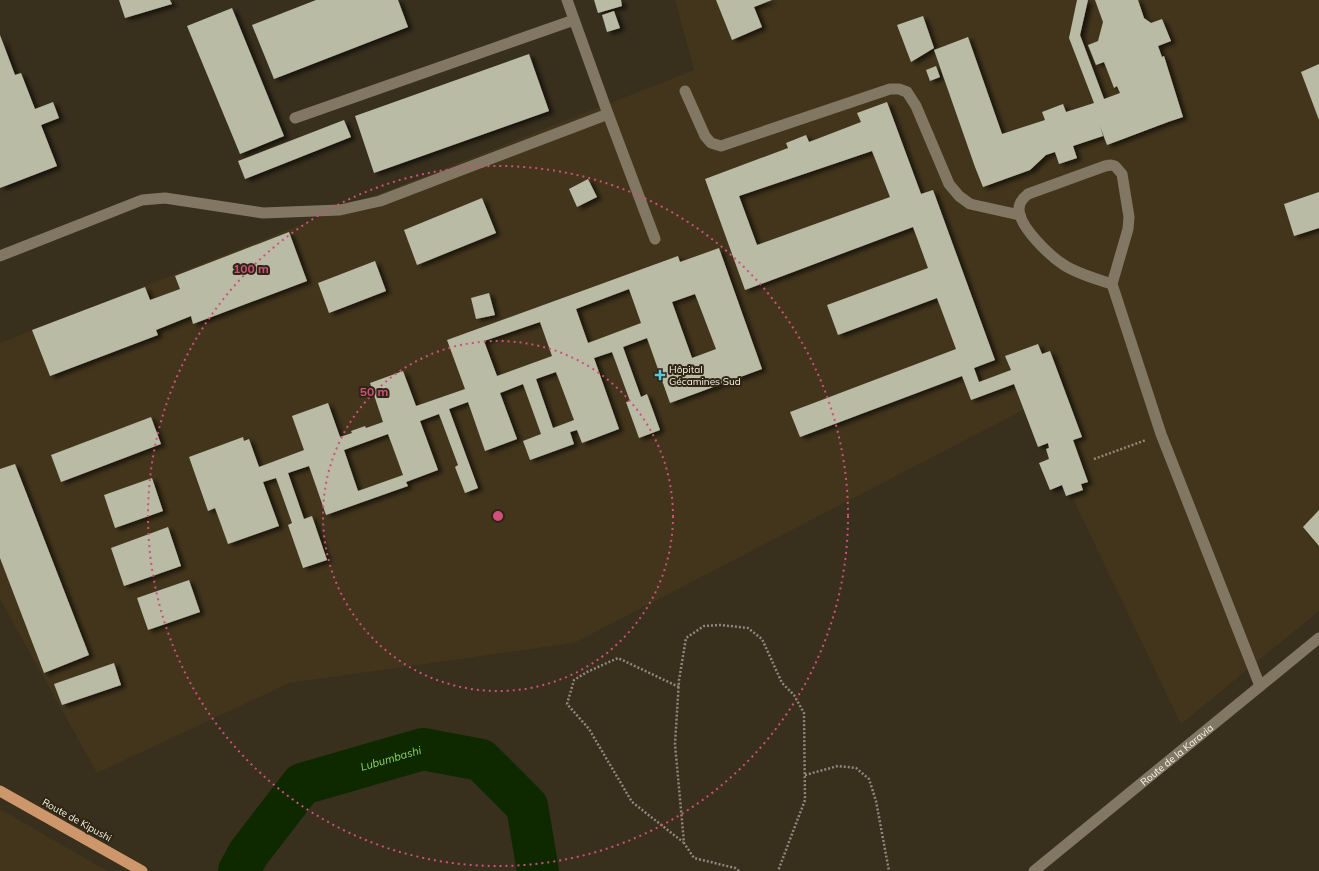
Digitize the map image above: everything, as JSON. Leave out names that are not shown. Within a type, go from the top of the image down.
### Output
[{"type":"highway","name":"Route de Kipushi","points":[[0,791],[142,871]]},
{"type":"street","points":[[567,0],[655,238]]},
{"type":"street","points":[[295,118],[574,20]]},
{"type":"street","points":[[685,91],[705,136],[711,143],[721,146],[890,89],[899,89],[907,92],[916,106],[949,184],[959,196],[970,204],[1020,215]]},
{"type":"street","points":[[0,256],[142,200],[165,198],[263,213],[340,210],[380,201],[608,114]]},
{"type":"street","points":[[1112,284],[1075,271],[1064,266],[1054,258],[1033,238],[1020,215],[1020,202],[1028,194],[1105,166],[1111,165],[1118,169],[1122,174],[1129,217],[1128,229],[1112,284],[1161,434],[1260,686]]},
{"type":"street","name":"Route de la Karavia","points":[[1034,871],[1319,638]]},
{"type":"path","points":[[1094,460],[1161,434]]},
{"type":"path","points":[[684,843],[674,744],[679,687],[686,638],[704,626],[721,625],[748,628],[762,638],[782,683],[794,695],[804,713],[805,800],[778,871]]},
{"type":"path","points":[[679,687],[618,658],[587,672],[574,680],[568,704],[589,729],[632,802],[684,843],[694,858],[735,868],[739,871]]},
{"type":"path","points":[[805,775],[838,766],[856,768],[869,779],[876,801],[889,871]]},
{"type":"shaded area","name":"Hôpital Gécamines Sud","points":[[675,0],[1319,0],[1319,611],[1181,724],[1029,407],[574,643],[289,683],[97,773],[0,599],[0,343],[694,70]]},
{"type":"shaded area","points":[[0,809],[107,871],[0,871]]},
{"type":"building","points":[[119,0],[170,0],[172,4],[125,18]]},
{"type":"building","points":[[316,0],[398,0],[408,27],[274,79],[252,25]]},
{"type":"building","points":[[594,0],[621,0],[622,6],[598,13]]},
{"type":"building","points":[[716,0],[772,0],[754,7],[762,27],[732,40]]},
{"type":"building","points":[[1077,0],[1088,0],[1080,35],[1104,99],[1120,93],[1117,86],[1114,88],[1104,62],[1096,65],[1088,45],[1098,41],[1103,22],[1095,0],[1138,0],[1144,18],[1151,23],[1162,19],[1171,41],[1158,46],[1162,57],[1164,56],[1183,117],[1107,145],[1100,126],[1103,136],[1073,146],[1077,158],[1059,164],[1055,152],[1046,155],[1030,170],[983,187],[934,50],[968,37],[1002,134],[1045,120],[1042,112],[1063,104],[1066,112],[1094,103],[1069,38]]},
{"type":"building","points":[[232,8],[284,136],[240,154],[187,26]]},
{"type":"building","points":[[614,11],[620,28],[607,32],[602,15]]},
{"type":"building","points":[[923,16],[934,48],[911,62],[897,25]]},
{"type":"building","points":[[0,35],[15,75],[21,73],[35,109],[53,102],[59,118],[41,125],[57,166],[0,188]]},
{"type":"building","points":[[529,54],[549,111],[374,173],[355,116]]},
{"type":"building","points":[[1319,64],[1319,120],[1301,72]]},
{"type":"building","points":[[936,66],[940,77],[930,81],[926,70]]},
{"type":"building","points":[[887,102],[921,194],[933,190],[995,360],[974,368],[979,382],[1011,370],[1005,356],[1038,344],[1042,354],[1050,351],[1082,437],[1073,440],[1088,482],[1081,484],[1083,490],[1066,496],[1062,485],[1050,490],[1039,463],[1049,459],[1046,449],[1049,448],[1048,443],[1038,447],[1014,384],[971,400],[962,376],[800,437],[790,412],[956,349],[937,298],[838,335],[827,305],[928,268],[913,227],[745,290],[705,179],[788,148],[786,143],[806,135],[809,142],[861,122],[857,113]],"holes":[[[872,151],[890,197],[757,245],[739,196]]]},
{"type":"building","points":[[344,120],[351,137],[245,179],[238,161]]},
{"type":"building","points":[[588,179],[597,197],[577,207],[569,189]]},
{"type":"building","points":[[1319,192],[1319,228],[1294,236],[1284,204]]},
{"type":"building","points":[[482,198],[496,233],[417,265],[404,230]]},
{"type":"building","points":[[289,232],[307,281],[193,324],[191,316],[156,330],[158,335],[50,376],[32,330],[145,287],[150,300],[180,289],[175,276]]},
{"type":"building","points":[[719,248],[762,369],[670,403],[647,338],[623,347],[641,397],[647,394],[660,430],[639,438],[626,402],[630,401],[612,352],[594,358],[619,429],[582,443],[577,430],[570,432],[574,444],[530,460],[523,441],[541,434],[523,384],[500,393],[517,439],[485,451],[468,402],[449,409],[478,488],[465,493],[455,467],[458,465],[439,414],[420,421],[438,470],[406,482],[408,486],[326,515],[309,466],[288,473],[304,519],[312,516],[327,560],[303,568],[288,525],[292,523],[276,478],[263,482],[279,526],[228,544],[215,508],[208,511],[189,457],[243,437],[244,441],[249,439],[259,467],[304,450],[292,416],[328,403],[340,437],[365,426],[366,428],[383,422],[370,383],[403,371],[416,406],[465,389],[447,340],[678,256],[680,262]],"holes":[[[629,289],[641,323],[588,343],[576,309]],[[695,294],[716,349],[692,358],[672,302]],[[540,322],[552,356],[497,376],[484,341]],[[556,372],[574,420],[553,428],[536,379]],[[388,434],[403,475],[358,491],[344,450]]]},
{"type":"building","points":[[375,261],[386,291],[329,313],[318,283]]},
{"type":"building","points":[[489,293],[495,315],[476,319],[471,298]]},
{"type":"building","points":[[151,417],[161,444],[61,482],[51,455]]},
{"type":"building","points":[[15,464],[89,655],[44,673],[0,558],[0,469]]},
{"type":"building","points":[[152,478],[163,511],[115,528],[104,495]]},
{"type":"building","points":[[1319,510],[1319,546],[1303,527]]},
{"type":"building","points":[[168,527],[181,566],[124,586],[111,548]]},
{"type":"building","points":[[189,580],[200,612],[148,630],[137,598]]},
{"type":"building","points":[[114,663],[121,685],[62,705],[54,684]]},
{"type":"waterway","name":"Lubumbashi","points":[[239,871],[248,854],[302,784],[423,749],[481,760],[527,806],[538,871]]},
{"type":"place","name":"Hôpital Gécamines Sud","points":[[660,375]]}]
